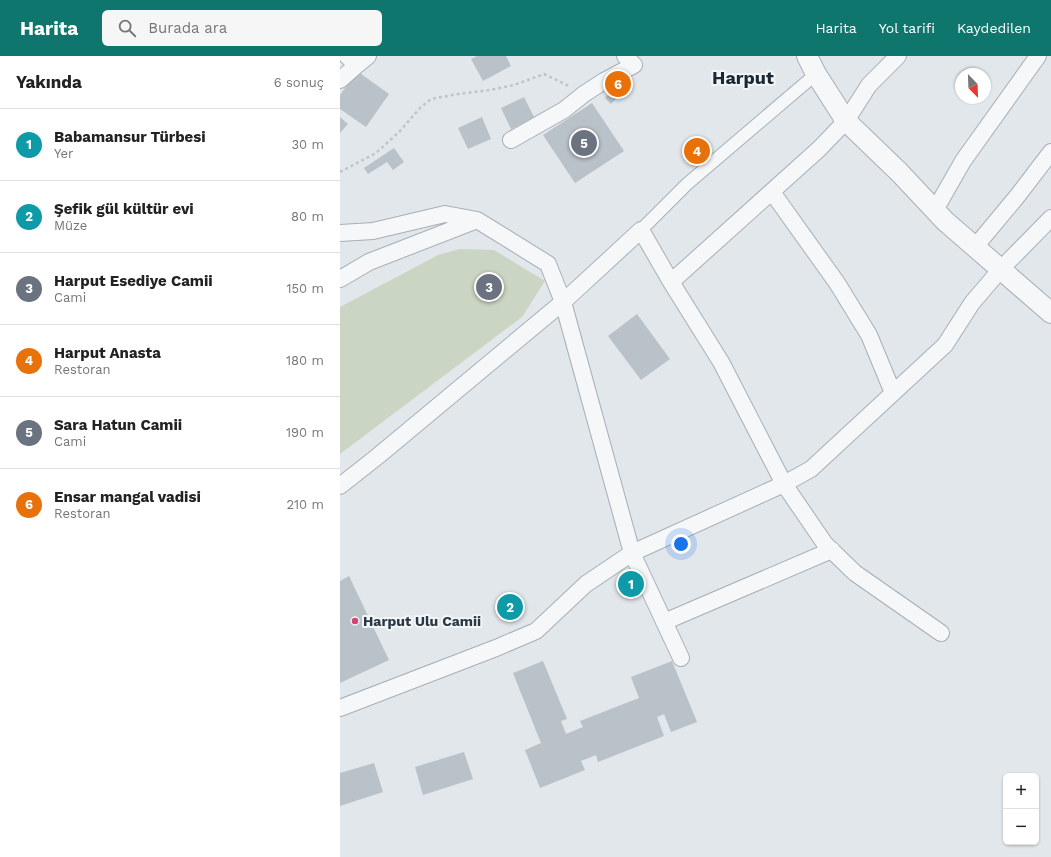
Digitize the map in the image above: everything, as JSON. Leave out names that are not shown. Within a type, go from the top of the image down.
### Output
[{"type":"street","points":[[807,56],[816,74],[846,121],[899,172],[945,221],[1051,313]]},
{"type":"street","points":[[671,282],[819,149],[846,121],[869,85],[898,56]]},
{"type":"street","points":[[935,210],[963,161],[1038,56]]},
{"type":"street","points":[[340,80],[357,59]]},
{"type":"street","points":[[510,140],[564,110],[634,59]]},
{"type":"street","points":[[340,486],[563,302],[641,230],[687,184],[816,74]]},
{"type":"street","points":[[975,247],[1019,194],[1051,152]]},
{"type":"street","points":[[772,192],[837,283],[869,335],[893,393]]},
{"type":"street","points":[[340,233],[373,231],[445,214],[477,220],[548,264],[563,302],[632,553],[681,658]]},
{"type":"street","points":[[340,708],[536,631],[586,584],[632,553],[784,484],[811,469],[945,345],[972,303],[1001,269],[1051,218]]},
{"type":"street","points":[[340,279],[369,262],[477,220]]},
{"type":"street","points":[[641,230],[671,282],[721,362],[784,484],[825,544],[855,573],[941,634]]},
{"type":"street","points":[[664,622],[832,550]]},
{"type":"path","points":[[340,172],[376,153],[399,132],[420,108],[431,100],[514,85],[544,74],[584,94]]},
{"type":"green space","points":[[460,249],[494,250],[545,281],[522,317],[340,454],[340,307],[438,255]]},
{"type":"building","points":[[477,56],[506,56],[511,66],[483,81],[471,59]]},
{"type":"building","points":[[357,71],[389,94],[366,127],[340,109],[340,95]]},
{"type":"building","points":[[627,75],[633,82],[611,104],[605,98]]},
{"type":"building","points":[[524,97],[534,117],[511,129],[501,108]]},
{"type":"building","points":[[592,103],[624,151],[575,183],[543,135]]},
{"type":"building","points":[[340,117],[348,124],[340,133]]},
{"type":"building","points":[[482,117],[491,139],[468,149],[458,128]]},
{"type":"building","points":[[394,148],[404,162],[393,170],[387,162],[368,174],[364,168]]},
{"type":"building","points":[[494,273],[504,289],[484,301],[474,285]]},
{"type":"building","points":[[637,314],[670,359],[641,380],[608,336]]},
{"type":"building","points":[[628,573],[636,574],[641,587],[634,595],[624,593],[620,588],[620,581]]},
{"type":"building","name":"Harput Ulu Camii","points":[[349,576],[389,660],[340,683],[340,581]]},
{"type":"building","points":[[543,661],[567,719],[561,721],[566,734],[583,727],[580,721],[639,698],[631,677],[672,661],[697,722],[671,732],[664,714],[657,717],[664,736],[598,762],[596,755],[581,761],[585,770],[540,788],[525,750],[541,743],[513,673]]},
{"type":"building","points":[[464,752],[473,779],[423,795],[415,767]]},
{"type":"building","points":[[374,763],[383,792],[340,806],[340,773]]},
{"type":"place","name":"Ensar mangal vadisi","points":[[618,84]]},
{"type":"place","name":"Sara Hatun Camii","points":[[584,143]]},
{"type":"place","name":"Harput Anasta","points":[[697,151]]},
{"type":"place","name":"Harput Esediye Camii","points":[[489,287]]},
{"type":"place","name":"Babamansur Türbesi","points":[[631,584]]},
{"type":"place","name":"Şefik gül kültür evi","points":[[510,607]]},
{"type":"place","name":"Harput Ulu Camii","points":[[355,621]]},
{"type":"district","name":"Harput","points":[[743,78]]}]
